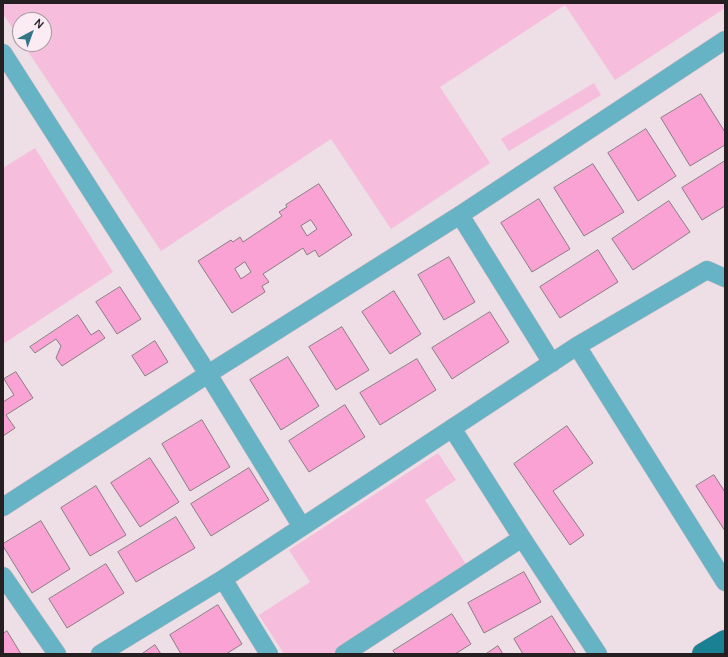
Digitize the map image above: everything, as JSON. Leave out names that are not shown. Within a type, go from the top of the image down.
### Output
[{"type":"main road","points":[[703,654],[725,640]]},
{"type":"street","points":[[3,507],[208,374],[460,214],[725,40]]},
{"type":"street","points":[[3,53],[208,374],[302,527]]},
{"type":"street","points":[[460,214],[552,363]]},
{"type":"street","points":[[100,654],[223,579],[577,346],[707,270],[725,278]]},
{"type":"street","points":[[577,346],[725,582]]},
{"type":"street","points":[[452,428],[598,654]]},
{"type":"street","points":[[344,654],[522,538]]},
{"type":"street","points":[[3,576],[57,654]]},
{"type":"street","points":[[223,579],[269,654]]},
{"type":"shaded area","points":[[3,3],[725,3],[725,8],[615,80],[565,5],[440,87],[490,163],[391,229],[331,139],[161,251],[28,52],[52,52],[52,12],[12,12],[12,27],[3,14]]},
{"type":"shaded area","points":[[594,83],[601,95],[509,151],[501,139]]},
{"type":"shaded area","points":[[35,148],[113,272],[3,344],[3,168]]},
{"type":"shaded area","points":[[438,453],[456,480],[425,500],[467,566],[332,654],[284,654],[259,615],[310,582],[289,550]]},
{"type":"building","points":[[701,94],[725,132],[725,145],[690,166],[661,118]]},
{"type":"building","points":[[646,129],[676,176],[638,201],[608,153]]},
{"type":"building","points":[[725,161],[725,206],[702,220],[682,188]]},
{"type":"building","points":[[593,164],[624,212],[584,236],[554,188]]},
{"type":"building","points":[[319,184],[352,235],[319,257],[315,250],[307,255],[303,248],[263,274],[269,282],[262,286],[265,292],[232,313],[198,261],[231,240],[233,242],[240,237],[243,242],[282,216],[279,212],[287,207],[286,205]],"holes":[[[311,220],[317,229],[307,236],[301,226]],[[245,262],[251,272],[241,279],[235,269]]]},
{"type":"building","points":[[539,199],[570,249],[532,272],[501,223]]},
{"type":"building","points":[[669,201],[690,232],[633,270],[612,239]]},
{"type":"building","points":[[598,250],[618,282],[560,318],[540,287]]},
{"type":"building","points":[[449,257],[475,302],[444,320],[418,275]]},
{"type":"building","points":[[120,287],[141,319],[117,334],[96,302]]},
{"type":"building","points":[[394,291],[421,334],[390,354],[362,312]]},
{"type":"building","points":[[490,312],[509,342],[452,379],[432,348]]},
{"type":"building","points":[[78,315],[91,335],[99,330],[105,338],[62,366],[56,358],[61,346],[56,339],[35,353],[30,347]]},
{"type":"building","points":[[342,327],[369,370],[336,390],[309,347]]},
{"type":"building","points":[[155,341],[168,362],[145,376],[132,356]]},
{"type":"building","points":[[288,357],[319,406],[281,430],[250,380]]},
{"type":"building","points":[[417,359],[436,390],[380,425],[360,393]]},
{"type":"building","points":[[16,372],[33,398],[6,415],[15,428],[3,436],[3,402],[14,395],[4,379]]},
{"type":"building","points":[[345,405],[365,437],[309,472],[289,441]]},
{"type":"building","points":[[202,420],[230,467],[190,491],[162,444]]},
{"type":"building","points":[[567,426],[593,463],[553,491],[584,535],[570,545],[514,464]]},
{"type":"building","points":[[150,458],[179,502],[140,527],[111,483]]},
{"type":"building","points":[[249,468],[269,500],[211,536],[191,504]]},
{"type":"building","points":[[714,475],[725,492],[725,531],[696,486]]},
{"type":"building","points":[[96,486],[126,535],[90,556],[61,508]]},
{"type":"building","points":[[176,517],[195,548],[136,582],[118,552]]},
{"type":"building","points":[[41,521],[70,569],[32,593],[3,544]]},
{"type":"building","points":[[106,564],[124,593],[67,628],[49,599]]},
{"type":"building","points":[[524,572],[541,602],[484,633],[468,603]]},
{"type":"building","points":[[218,605],[242,644],[226,654],[181,654],[170,635]]},
{"type":"building","points":[[452,614],[471,644],[455,654],[396,654],[393,651]]},
{"type":"building","points":[[552,616],[576,654],[523,654],[514,639]]},
{"type":"building","points":[[7,631],[21,654],[3,654],[3,634]]},
{"type":"building","points":[[155,645],[161,654],[142,654]]},
{"type":"building","points":[[498,646],[503,654],[486,654]]}]
